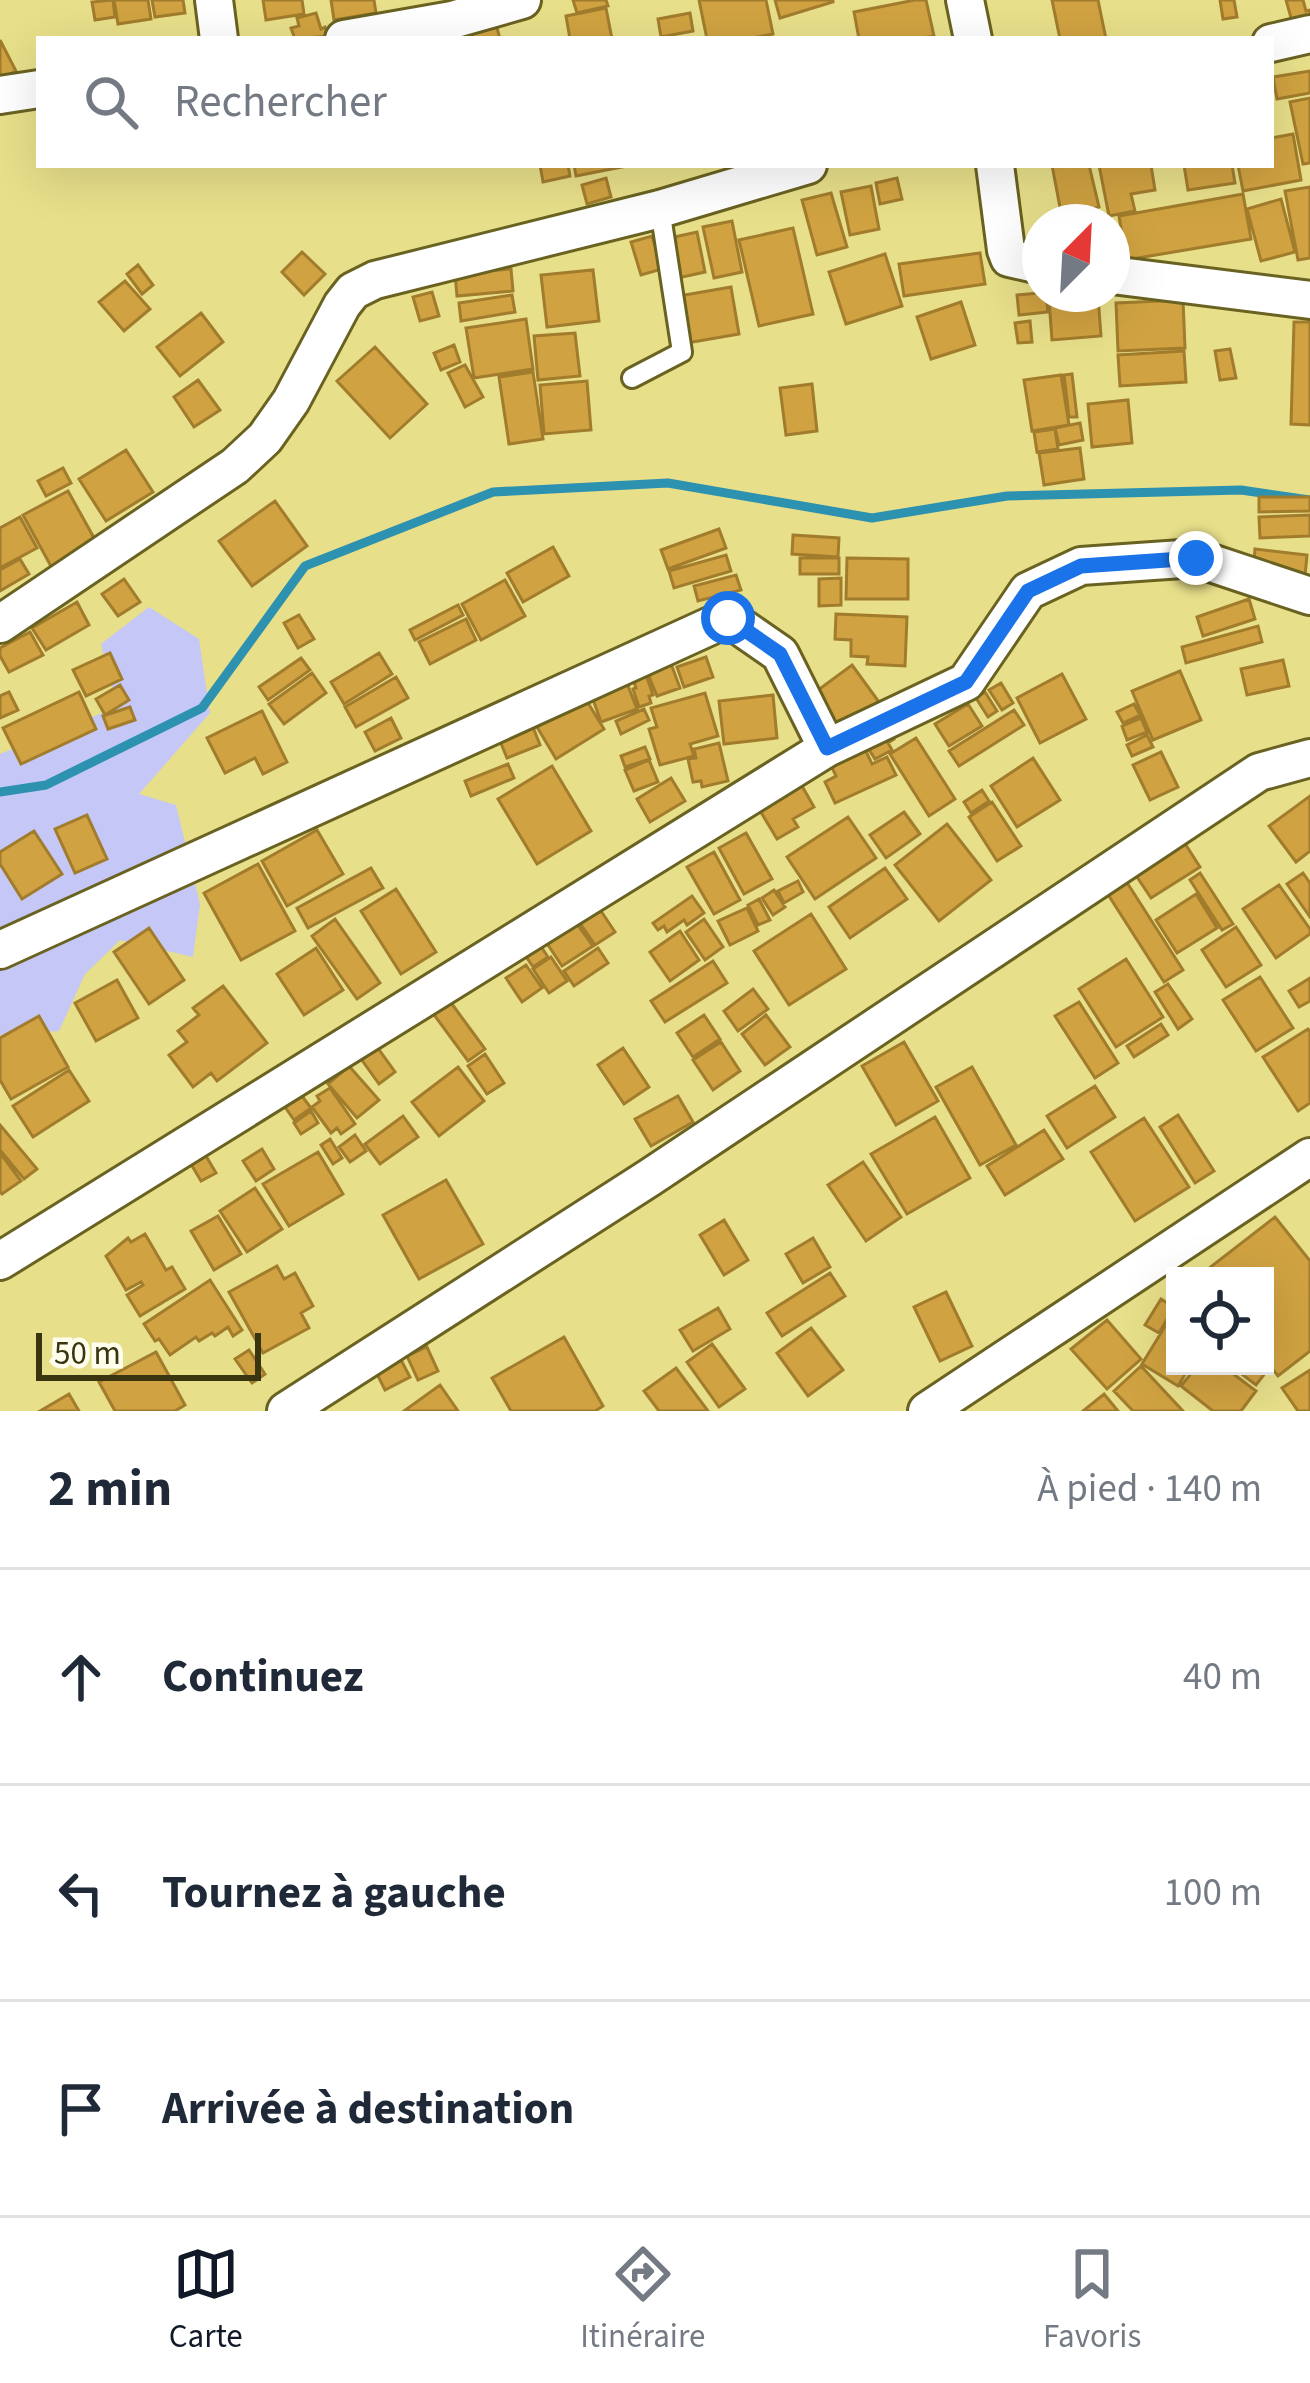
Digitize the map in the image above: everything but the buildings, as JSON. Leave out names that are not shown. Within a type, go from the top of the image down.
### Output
[{"type":"street","points":[[214,0],[219,36]]},
{"type":"street","points":[[355,36],[452,10],[522,0]]},
{"type":"street","points":[[965,0],[973,36]]},
{"type":"street","points":[[1274,42],[1310,34]]},
{"type":"street","points":[[0,95],[36,89]]},
{"type":"street","points":[[0,624],[235,466],[265,438],[353,291],[375,280],[660,209],[798,168]]},
{"type":"street","points":[[995,168],[1009,258],[1022,261]]},
{"type":"street","points":[[1130,276],[1310,301]]},
{"type":"street","points":[[0,1261],[827,748],[966,682],[1028,591],[1081,566],[1196,558],[1310,596]]},
{"type":"street","points":[[0,950],[728,618],[780,654],[827,748]]},
{"type":"street","points":[[286,1411],[649,1178],[1258,772],[1310,758]]},
{"type":"street","points":[[926,1411],[1310,1157]]},
{"type":"lane","points":[[632,378],[682,352],[660,209]]},
{"type":"shaded area","points":[[149,607],[199,639],[210,713],[139,794],[176,805],[200,904],[193,957],[120,940],[85,974],[59,1031],[0,1035],[0,754],[117,707],[101,644]]},
{"type":"waterway","points":[[0,792],[46,785],[202,708],[305,566],[493,492],[668,483],[872,518],[1007,496],[1241,490],[1310,500]]},
{"type":"route","points":[[728,618],[780,654],[827,748],[966,682],[1028,591],[1081,566],[1196,558]]}]
